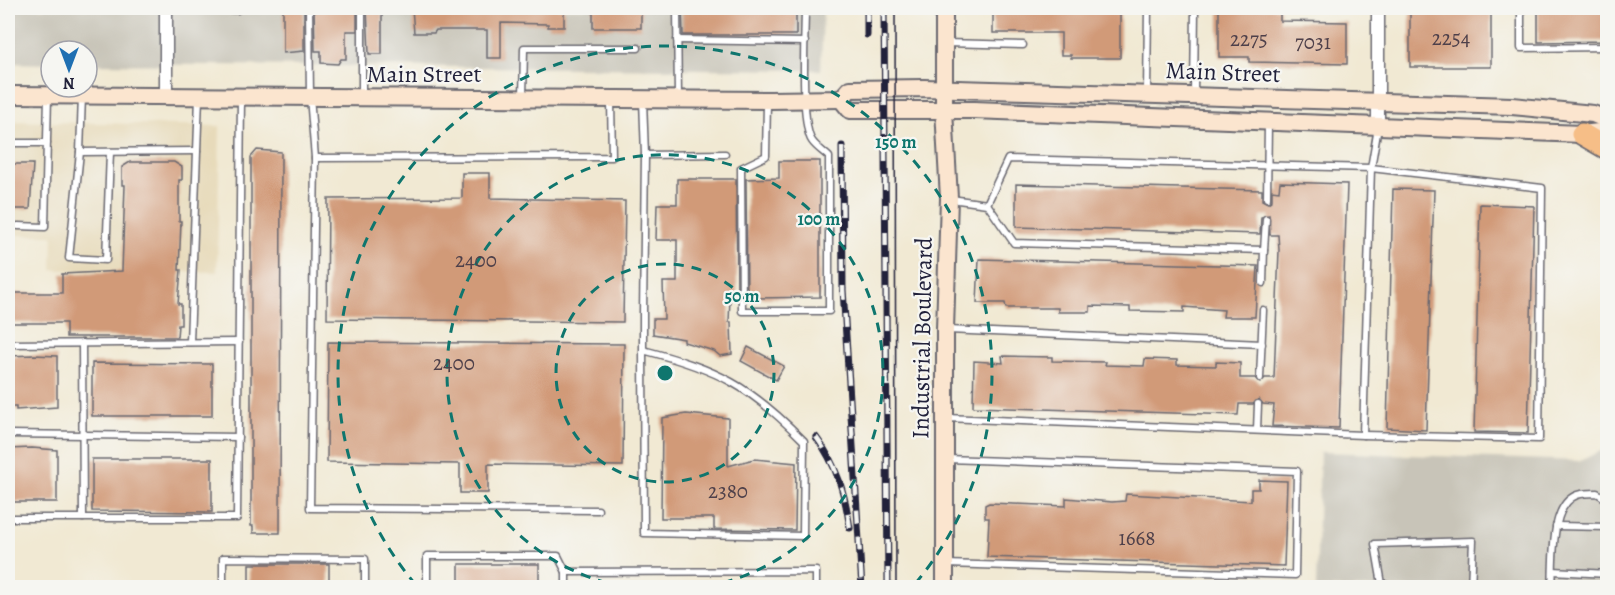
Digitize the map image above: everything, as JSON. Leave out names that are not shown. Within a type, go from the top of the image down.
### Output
[{"type":"highway","points":[[1582,134],[1608,149]]},
{"type":"main road","name":"Industrial Boulevard","points":[[944,8],[944,110],[949,198],[945,330],[945,588]]},
{"type":"main road","name":"Main Street","points":[[99,95],[805,100],[841,99],[850,89],[944,89],[1512,106],[1593,114],[1608,120]]},
{"type":"main road","name":"Main Street","points":[[8,94],[39,95]]},
{"type":"main road","name":"Main Street","points":[[841,99],[850,110],[944,110],[1582,134],[1608,131]]},
{"type":"street","points":[[166,8],[166,96]]},
{"type":"street","points":[[1378,8],[1378,126]]},
{"type":"lane","points":[[180,8],[237,10]]},
{"type":"lane","points":[[309,8],[310,97],[315,158],[310,508],[598,510]]},
{"type":"lane","points":[[362,8],[362,97]]},
{"type":"lane","points":[[677,8],[678,100]]},
{"type":"lane","points":[[767,100],[766,156],[741,168],[742,311],[829,311],[829,157],[811,140],[805,100],[805,8]]},
{"type":"lane","points":[[1147,94],[1148,8]]},
{"type":"lane","points":[[1194,96],[1196,8]]},
{"type":"lane","points":[[1521,8],[1521,48],[1608,47]]},
{"type":"lane","points":[[677,40],[805,42]]},
{"type":"lane","points":[[944,43],[1023,45]]},
{"type":"lane","points":[[523,98],[524,48],[638,48]]},
{"type":"lane","points":[[190,342],[199,96]]},
{"type":"lane","points":[[8,518],[237,518],[241,96]]},
{"type":"lane","points":[[18,226],[45,227],[48,99]]},
{"type":"lane","points":[[82,99],[80,152],[69,258],[106,260],[110,152]]},
{"type":"lane","points":[[315,158],[612,157],[611,99]]},
{"type":"lane","points":[[643,99],[645,155],[643,350],[644,533],[803,536],[804,441],[772,409],[723,376],[693,363],[643,350]]},
{"type":"lane","points":[[1267,198],[1268,123]]},
{"type":"lane","points":[[1363,435],[1371,168],[1378,126]]},
{"type":"lane","points":[[8,143],[47,143]]},
{"type":"lane","points":[[80,152],[197,151]]},
{"type":"lane","points":[[645,155],[725,153]]},
{"type":"lane","points":[[945,418],[1363,435],[1539,439],[1542,188],[1371,168],[1008,159],[987,204]]},
{"type":"lane","points":[[949,198],[987,204],[1014,243],[1264,250]]},
{"type":"lane","points":[[1263,283],[1266,219]]},
{"type":"lane","points":[[1260,378],[1263,310]]},
{"type":"lane","points":[[945,330],[1262,344]]},
{"type":"lane","points":[[8,344],[239,342]]},
{"type":"lane","points":[[82,343],[83,518]]},
{"type":"lane","points":[[1257,430],[1258,404]]},
{"type":"lane","points":[[8,434],[238,437]]},
{"type":"lane","points":[[944,459],[1297,471],[1295,575],[944,563]]},
{"type":"lane","points":[[1608,500],[1597,493],[1576,495],[1562,507],[1556,526],[1552,586],[1608,587]]},
{"type":"lane","points":[[1556,526],[1608,527]]},
{"type":"lane","points":[[1399,588],[1382,584],[1375,544],[1473,541],[1471,588]]},
{"type":"lane","points":[[427,588],[427,556],[558,556],[566,572],[566,588]]},
{"type":"lane","points":[[223,588],[223,558],[365,559],[365,588]]},
{"type":"lane","points":[[566,572],[816,571],[816,588]]},
{"type":"lane","points":[[1553,572],[1608,573]]},
{"type":"shaded area","points":[[8,8],[823,8],[821,70],[99,64],[99,39],[39,39],[39,64],[8,63]]},
{"type":"shaded area","points":[[8,121],[220,126],[217,272],[52,270],[53,235],[8,235]]},
{"type":"shaded area","points":[[1607,448],[1607,587],[1316,588],[1320,452],[1580,461]]},
{"type":"building","points":[[283,8],[304,8],[304,51],[283,53]]},
{"type":"building","points":[[314,8],[357,8],[357,31],[346,31],[346,59],[341,59],[338,64],[321,63],[321,51],[315,51]]},
{"type":"building","points":[[367,8],[382,8],[382,54],[369,54]]},
{"type":"building","points":[[412,8],[564,8],[564,27],[548,27],[548,24],[501,23],[501,58],[487,58],[487,30],[436,30],[434,33],[414,33]]},
{"type":"building","points":[[593,8],[641,8],[641,28],[593,28]]},
{"type":"building","points":[[682,8],[796,8],[796,35],[683,35]]},
{"type":"building","points":[[993,8],[1120,8],[1120,58],[1071,58],[1071,55],[1061,55],[1061,33],[993,33]]},
{"type":"building","points":[[1219,8],[1280,8],[1280,21],[1347,22],[1347,64],[1249,62],[1249,57],[1219,57]]},
{"type":"building","points":[[1410,8],[1491,8],[1491,67],[1410,67]]},
{"type":"building","points":[[1538,8],[1608,8],[1608,41],[1538,42]]},
{"type":"building","points":[[257,150],[281,152],[280,533],[253,533],[253,526],[251,526],[251,157]]},
{"type":"building","points":[[779,161],[820,161],[820,297],[747,298],[746,179],[779,178]]},
{"type":"building","points":[[130,162],[174,162],[182,167],[182,180],[179,180],[179,221],[181,221],[179,270],[181,270],[178,304],[181,304],[181,325],[178,325],[177,337],[66,337],[66,323],[8,323],[8,293],[62,293],[62,274],[122,271],[125,185],[122,185],[122,167]]},
{"type":"building","points":[[8,164],[33,164],[30,209],[8,209]]},
{"type":"building","points":[[462,173],[490,173],[490,198],[625,201],[623,322],[327,319],[328,199],[462,198]]},
{"type":"building","points":[[677,179],[736,179],[737,298],[730,298],[729,322],[731,322],[732,354],[720,356],[714,351],[684,342],[684,339],[653,334],[653,319],[664,319],[663,282],[677,282],[677,240],[656,240],[657,204],[677,204]]},
{"type":"building","points":[[1280,182],[1347,184],[1339,428],[1272,426],[1274,405],[1263,404],[1259,399],[1253,404],[1239,404],[1238,415],[973,407],[974,361],[1003,363],[1002,356],[1052,357],[1052,361],[1106,362],[1105,365],[1144,366],[1145,359],[1177,360],[1177,365],[1216,366],[1216,362],[1240,363],[1240,378],[1255,378],[1260,383],[1265,378],[1274,378],[1279,250],[1278,235],[1270,235],[1269,215],[1261,217],[1260,234],[1016,227],[1016,184],[1262,190],[1262,200],[1268,203],[1272,200],[1272,190],[1279,191]]},
{"type":"building","points":[[1393,189],[1434,190],[1426,430],[1387,428]]},
{"type":"building","points":[[1480,204],[1534,206],[1528,433],[1474,432]]},
{"type":"building","points":[[979,259],[1258,266],[1255,317],[1223,317],[1224,310],[1184,307],[1184,312],[1130,311],[1130,307],[1090,306],[1090,312],[1058,312],[1058,308],[1006,308],[1005,303],[977,303]]},
{"type":"building","points":[[328,342],[624,344],[623,466],[488,464],[488,493],[460,493],[460,464],[327,462]]},
{"type":"building","points":[[748,347],[784,366],[776,380],[741,361]]},
{"type":"building","points":[[8,356],[57,356],[57,407],[16,410],[16,407],[8,407]]},
{"type":"building","points":[[92,363],[212,364],[212,416],[92,416]]},
{"type":"building","points":[[686,414],[728,418],[728,466],[754,459],[796,463],[795,530],[714,529],[714,518],[661,518],[662,418]]},
{"type":"building","points":[[8,449],[57,450],[57,502],[8,502]]},
{"type":"building","points":[[92,459],[212,459],[212,512],[92,511]]},
{"type":"building","points":[[1259,480],[1287,481],[1284,566],[987,557],[989,518],[985,518],[985,505],[989,503],[1066,506],[1066,498],[1112,502],[1125,501],[1126,494],[1251,501],[1251,489],[1259,489]]},
{"type":"building","points":[[249,564],[329,564],[329,588],[249,588]]},
{"type":"building","points":[[459,564],[539,564],[539,588],[459,588]]},
{"type":"tram line","points":[[895,8],[896,588]]},
{"type":"railway","points":[[867,8],[867,35]]},
{"type":"railway","points":[[884,8],[888,588]]},
{"type":"railway","points":[[842,146],[843,289],[862,588]]},
{"type":"railway","points":[[816,437],[839,480],[850,528]]}]
